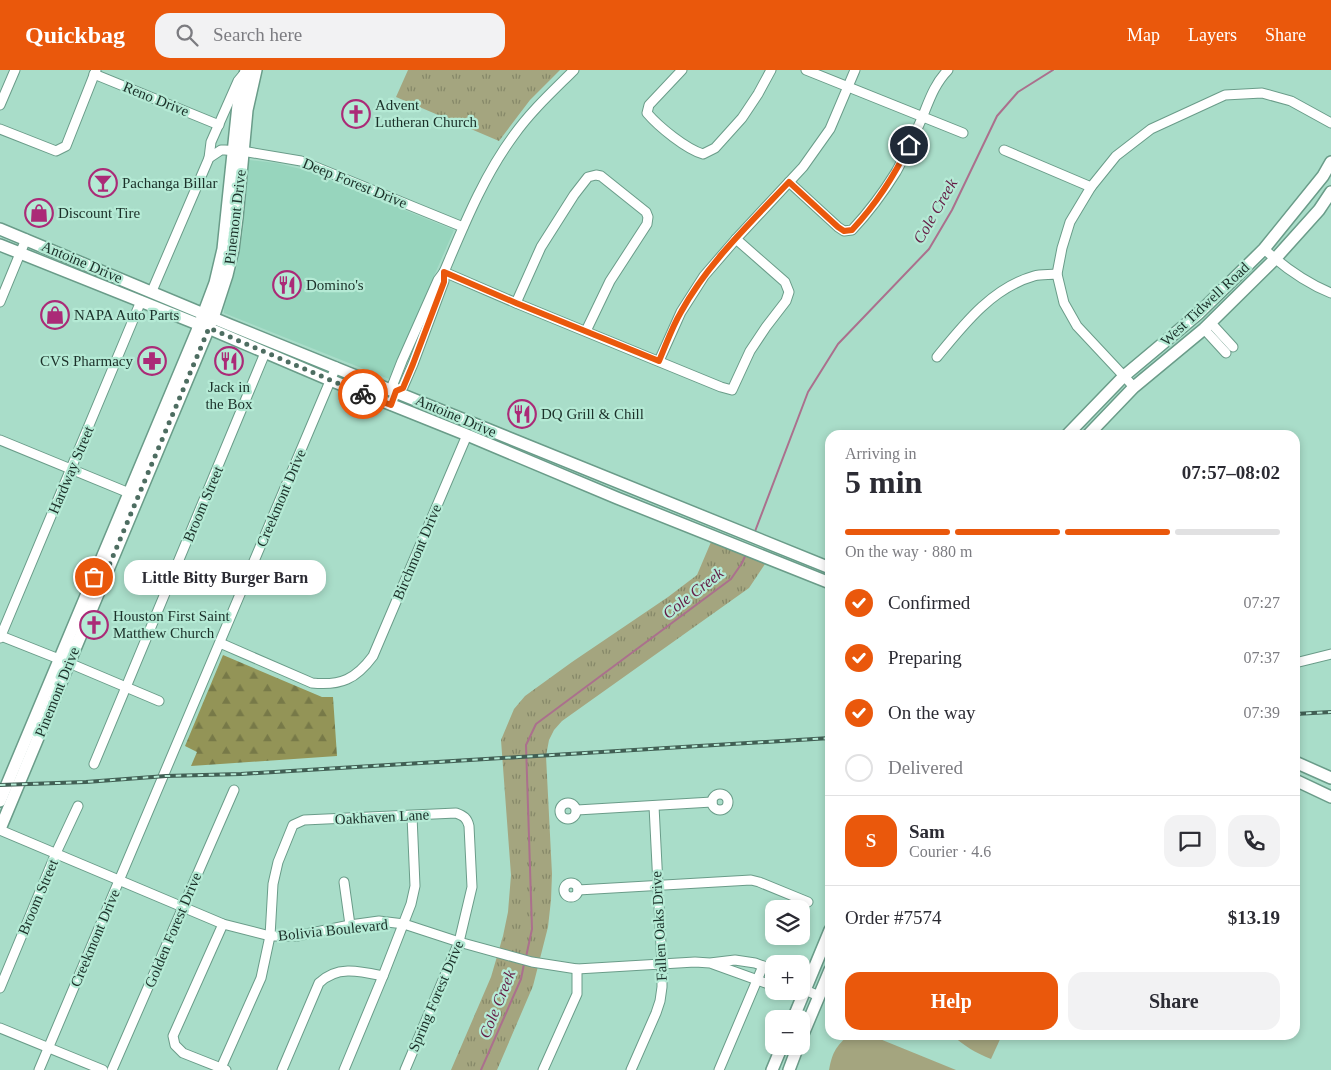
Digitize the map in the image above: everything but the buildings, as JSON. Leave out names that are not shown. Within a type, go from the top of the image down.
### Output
[{"type":"main road","name":"Pinemont Drive","points":[[0,830],[32,740],[64,661],[206,321],[228,275],[233,250],[232,218],[238,151],[238,105],[246,70]]},
{"type":"main road","name":"Pinemont Drive","points":[[238,151],[256,70]]},
{"type":"main road","name":"West Tidwell Road","points":[[1072,430],[1124,376],[1198,314],[1264,249],[1323,176],[1331,162]]},
{"type":"main road","name":"West Tidwell Road","points":[[1093,430],[1134,387],[1207,326],[1275,259],[1319,210],[1331,192]]},
{"type":"main road","name":"Antoine Drive","points":[[0,229],[152,291],[266,353],[642,509],[825,581]]},
{"type":"main road","name":"Antoine Drive","points":[[0,245],[142,301],[206,321],[336,367],[825,566]]},
{"type":"main road","points":[[101,285],[107,273]]},
{"type":"main road","points":[[1198,314],[1207,326]]},
{"type":"main road","points":[[467,435],[472,423]]},
{"type":"main road","points":[[563,476],[569,463]]},
{"type":"main road","points":[[642,509],[649,494]]},
{"type":"main road","name":"Pinemont Drive","points":[[0,801],[32,740]]},
{"type":"main road","points":[[1300,764],[1331,778]]},
{"type":"main road","points":[[1300,782],[1331,797]]},
{"type":"main road","points":[[810,971],[825,940]]},
{"type":"main road","points":[[810,1018],[825,982]]},
{"type":"main road","points":[[772,1070],[778,1055]]},
{"type":"main road","points":[[789,1070],[795,1055]]},
{"type":"street","points":[[0,105],[15,70]]},
{"type":"street","points":[[152,291],[209,158],[211,142],[218,125],[238,81],[246,70]]},
{"type":"street","points":[[391,405],[396,391],[394,384],[402,361],[480,190],[513,135],[525,120],[574,70]]},
{"type":"street","points":[[682,70],[649,105],[647,113],[655,122],[694,152],[703,154],[715,148],[742,118],[771,70]]},
{"type":"street","points":[[806,70],[963,133]]},
{"type":"street","points":[[659,361],[681,312],[704,276],[803,167],[830,128],[855,70]]},
{"type":"street","points":[[789,182],[838,227],[844,231],[852,230],[865,216],[896,172],[938,80],[948,70]]},
{"type":"street","points":[[0,129],[56,151],[66,146],[95,72]]},
{"type":"street","name":"Reno Drive","points":[[95,72],[218,125]]},
{"type":"street","points":[[1134,387],[1077,326],[1064,303],[1057,274],[1070,222],[1091,187],[1116,156],[1151,129],[1225,95],[1262,93],[1291,101],[1331,123]]},
{"type":"street","points":[[209,158],[221,150],[238,151]]},
{"type":"street","points":[[1004,150],[1091,187]]},
{"type":"street","name":"Deep Forest Drive","points":[[238,151],[301,161],[463,227]]},
{"type":"street","points":[[516,303],[541,246],[574,195],[588,177],[601,176],[646,212],[648,217],[647,224],[610,281],[586,331]]},
{"type":"street","points":[[0,302],[26,239]]},
{"type":"street","points":[[444,272],[732,390],[750,351],[786,301],[789,292],[785,282],[736,239]]},
{"type":"street","points":[[1264,249],[1306,282],[1331,293]]},
{"type":"street","points":[[937,357],[984,305],[1006,288],[1035,276],[1057,274]]},
{"type":"street","name":"Hardway Street","points":[[0,637],[142,301]]},
{"type":"street","points":[[1207,326],[1229,350]]},
{"type":"street","name":"Broom Street","points":[[94,764],[266,353]]},
{"type":"street","name":"Creekmont Drive","points":[[39,1070],[336,367]]},
{"type":"street","name":"Birchmont Drive","points":[[220,644],[312,683],[342,682],[365,667],[373,656],[467,435]]},
{"type":"street","points":[[0,440],[133,494]]},
{"type":"street","points":[[0,637],[64,661],[159,701]]},
{"type":"street","points":[[1300,662],[1331,654]]},
{"type":"street","name":"Golden Forest Drive","points":[[112,1070],[234,790]]},
{"type":"street","points":[[577,810],[712,802]]},
{"type":"street","name":"Broom Street","points":[[0,988],[78,806]]},
{"type":"street","name":"Fallen Oaks Drive","points":[[631,1070],[656,1012],[662,988],[654,806]]},
{"type":"street","name":"Oakhaven Lane","points":[[270,936],[273,884],[278,862],[294,825],[304,820],[456,813],[468,820],[469,832]]},
{"type":"street","points":[[344,1070],[411,904],[415,886],[412,816]]},
{"type":"street","name":"Bolivia Boulevard","points":[[0,830],[223,924],[270,936],[297,936],[379,921],[404,924],[542,965],[577,969],[695,962],[710,963],[735,960],[763,966]]},
{"type":"street","name":"Spring Forest Drive","points":[[405,1070],[460,942],[472,887],[469,832]]},
{"type":"street","points":[[578,890],[751,880],[803,900]]},
{"type":"street","points":[[344,882],[350,926]]},
{"type":"street","points":[[223,924],[174,1036],[175,1045],[183,1053],[224,1069],[261,978],[270,936]]},
{"type":"street","name":"Bolivia Boulevard","points":[[710,963],[765,982]]},
{"type":"street","points":[[719,1070],[763,966]]},
{"type":"street","points":[[543,1070],[577,994],[577,969]]},
{"type":"street","points":[[282,1070],[319,983],[326,976],[341,971],[358,971],[383,976]]},
{"type":"street","points":[[810,990],[819,996]]},
{"type":"street","points":[[0,1028],[103,1070]]},
{"type":"shaded area","points":[[249,160],[276,163],[305,170],[454,230],[389,379],[224,313],[237,266],[243,231]]},
{"type":"green space","points":[[408,70],[560,70],[530,100],[499,141],[396,97]]},
{"type":"green space","points":[[711,542],[765,564],[749,588],[562,721],[554,730],[549,740],[546,756],[552,874],[551,900],[548,927],[533,986],[497,1070],[451,1070],[491,977],[508,912],[511,875],[501,740],[514,709],[525,696],[697,575]]},
{"type":"green space","points":[[223,655],[322,697],[333,697],[337,756],[191,766],[197,752],[185,746]]},
{"type":"green space","points":[[844,1040],[882,1040],[956,1070],[829,1070],[835,1050]]},
{"type":"green space","points":[[958,1040],[1000,1040],[991,1059]]},
{"type":"waterway","name":"Cole Creek","points":[[754,534],[808,392],[838,344],[929,249],[952,210],[997,116],[1018,92],[1053,70]]},
{"type":"waterway","name":"Cole Creek","points":[[526,957],[532,929],[526,745],[536,724],[731,579],[746,554]]},
{"type":"waterway","name":"Cole Creek","points":[[481,1070],[521,979],[524,964]]},
{"type":"railway","points":[[1300,714],[1331,712]]},
{"type":"railway","points":[[0,785],[241,774],[825,738]]},
{"type":"way so far","points":[[94,577],[103,580],[209,328],[363,394]]},
{"type":"place","name":"Advent Lutheran Church","points":[[356,114]]},
{"type":"place","name":"Pachanga Billar","points":[[103,183]]},
{"type":"place","name":"Discount Tire","points":[[39,213]]},
{"type":"place","name":"Domino's","points":[[287,285]]},
{"type":"place","name":"NAPA Auto Parts","points":[[55,315]]},
{"type":"place","name":"CVS Pharmacy","points":[[152,361]]},
{"type":"place","name":"Jack in the Box","points":[[229,361]]},
{"type":"place","name":"DQ Grill & Chill","points":[[522,414]]},
{"type":"place","name":"Little Bitty Burger Barn","points":[[94,577]]},
{"type":"place","name":"Houston First Saint Matthew Church","points":[[94,625]]},
{"type":"route","points":[[363,394],[391,405],[396,391],[403,388],[444,282],[444,272],[659,361],[681,312],[704,276],[789,182],[838,227],[844,231],[852,230],[865,216],[896,172],[909,145]]}]
